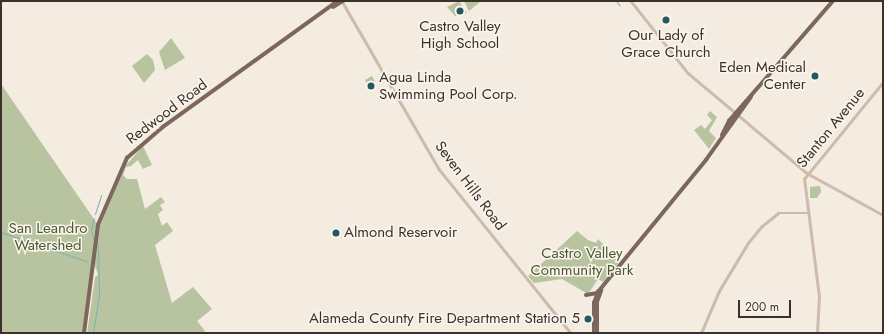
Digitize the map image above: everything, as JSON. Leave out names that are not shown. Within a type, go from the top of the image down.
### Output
[{"type":"main road","name":"Redwood Road","points":[[332,7],[338,1]]},
{"type":"main road","name":"Redwood Road","points":[[84,333],[98,225],[129,156],[167,125],[342,1]]},
{"type":"main road","points":[[595,333],[594,303],[599,292],[710,155],[727,124],[833,1]]},
{"type":"main road","points":[[586,295],[599,292]]},
{"type":"street","name":"Seven Hills Road","points":[[342,1],[439,169],[571,333]]},
{"type":"street","points":[[631,1],[688,73],[807,173],[883,215]]},
{"type":"street","name":"Stanton Avenue","points":[[817,333],[820,304],[804,181],[807,173],[883,82]]},
{"type":"street","points":[[701,333],[719,291],[748,243],[761,227],[778,213],[808,213]]},
{"type":"green space","points":[[459,1],[467,13],[455,16],[447,7]]},
{"type":"green space","points":[[464,1],[481,1],[469,11]]},
{"type":"green space","points":[[171,38],[185,58],[165,70],[159,52]]},
{"type":"green space","points":[[147,54],[153,60],[155,70],[144,83],[132,66]]},
{"type":"green space","name":"Agua Linda Swimming Pool Corp.","points":[[372,76],[375,82],[371,90],[365,80]]},
{"type":"green space","name":"San Leandro Watershed","points":[[1,84],[98,225],[82,333],[1,333]]},
{"type":"green space","points":[[710,111],[717,117],[709,131],[716,138],[709,149],[694,130],[701,125],[705,129],[712,120],[707,115]]},
{"type":"green space","points":[[143,146],[152,165],[143,169],[138,160],[131,166],[126,167],[123,175],[127,179],[137,179],[145,209],[161,197],[165,202],[160,205],[163,210],[158,214],[162,226],[167,222],[173,231],[155,245],[172,303],[193,287],[212,309],[197,321],[205,331],[203,333],[87,333],[95,277],[98,275],[94,263],[98,230],[126,165]]},
{"type":"green space","points":[[820,186],[821,192],[817,198],[810,198],[810,187]]},
{"type":"green space","name":"Castro Valley Community Park","points":[[577,231],[588,240],[596,243],[598,239],[619,262],[603,282],[598,279],[588,294],[562,279],[534,283],[528,276]]},
{"type":"waterway","points":[[5,1],[17,1]]},
{"type":"waterway","points":[[616,1],[620,6]]},
{"type":"waterway","points":[[95,214],[101,195]]},
{"type":"waterway","points":[[93,238],[91,229],[94,218]]},
{"type":"waterway","points":[[1,232],[86,261]]},
{"type":"waterway","points":[[93,333],[99,295],[98,245]]},
{"type":"place","name":"Castro Valley High School","points":[[460,11]]},
{"type":"place","name":"Our Lady of Grace Church","points":[[666,20]]},
{"type":"place","name":"Eden Medical Center","points":[[815,76]]},
{"type":"place","name":"Agua Linda Swimming Pool Corp.","points":[[371,86]]},
{"type":"place","name":"Almond Reservoir","points":[[336,233]]},
{"type":"place","name":"Alameda County Fire Department Station 5","points":[[588,319]]}]
